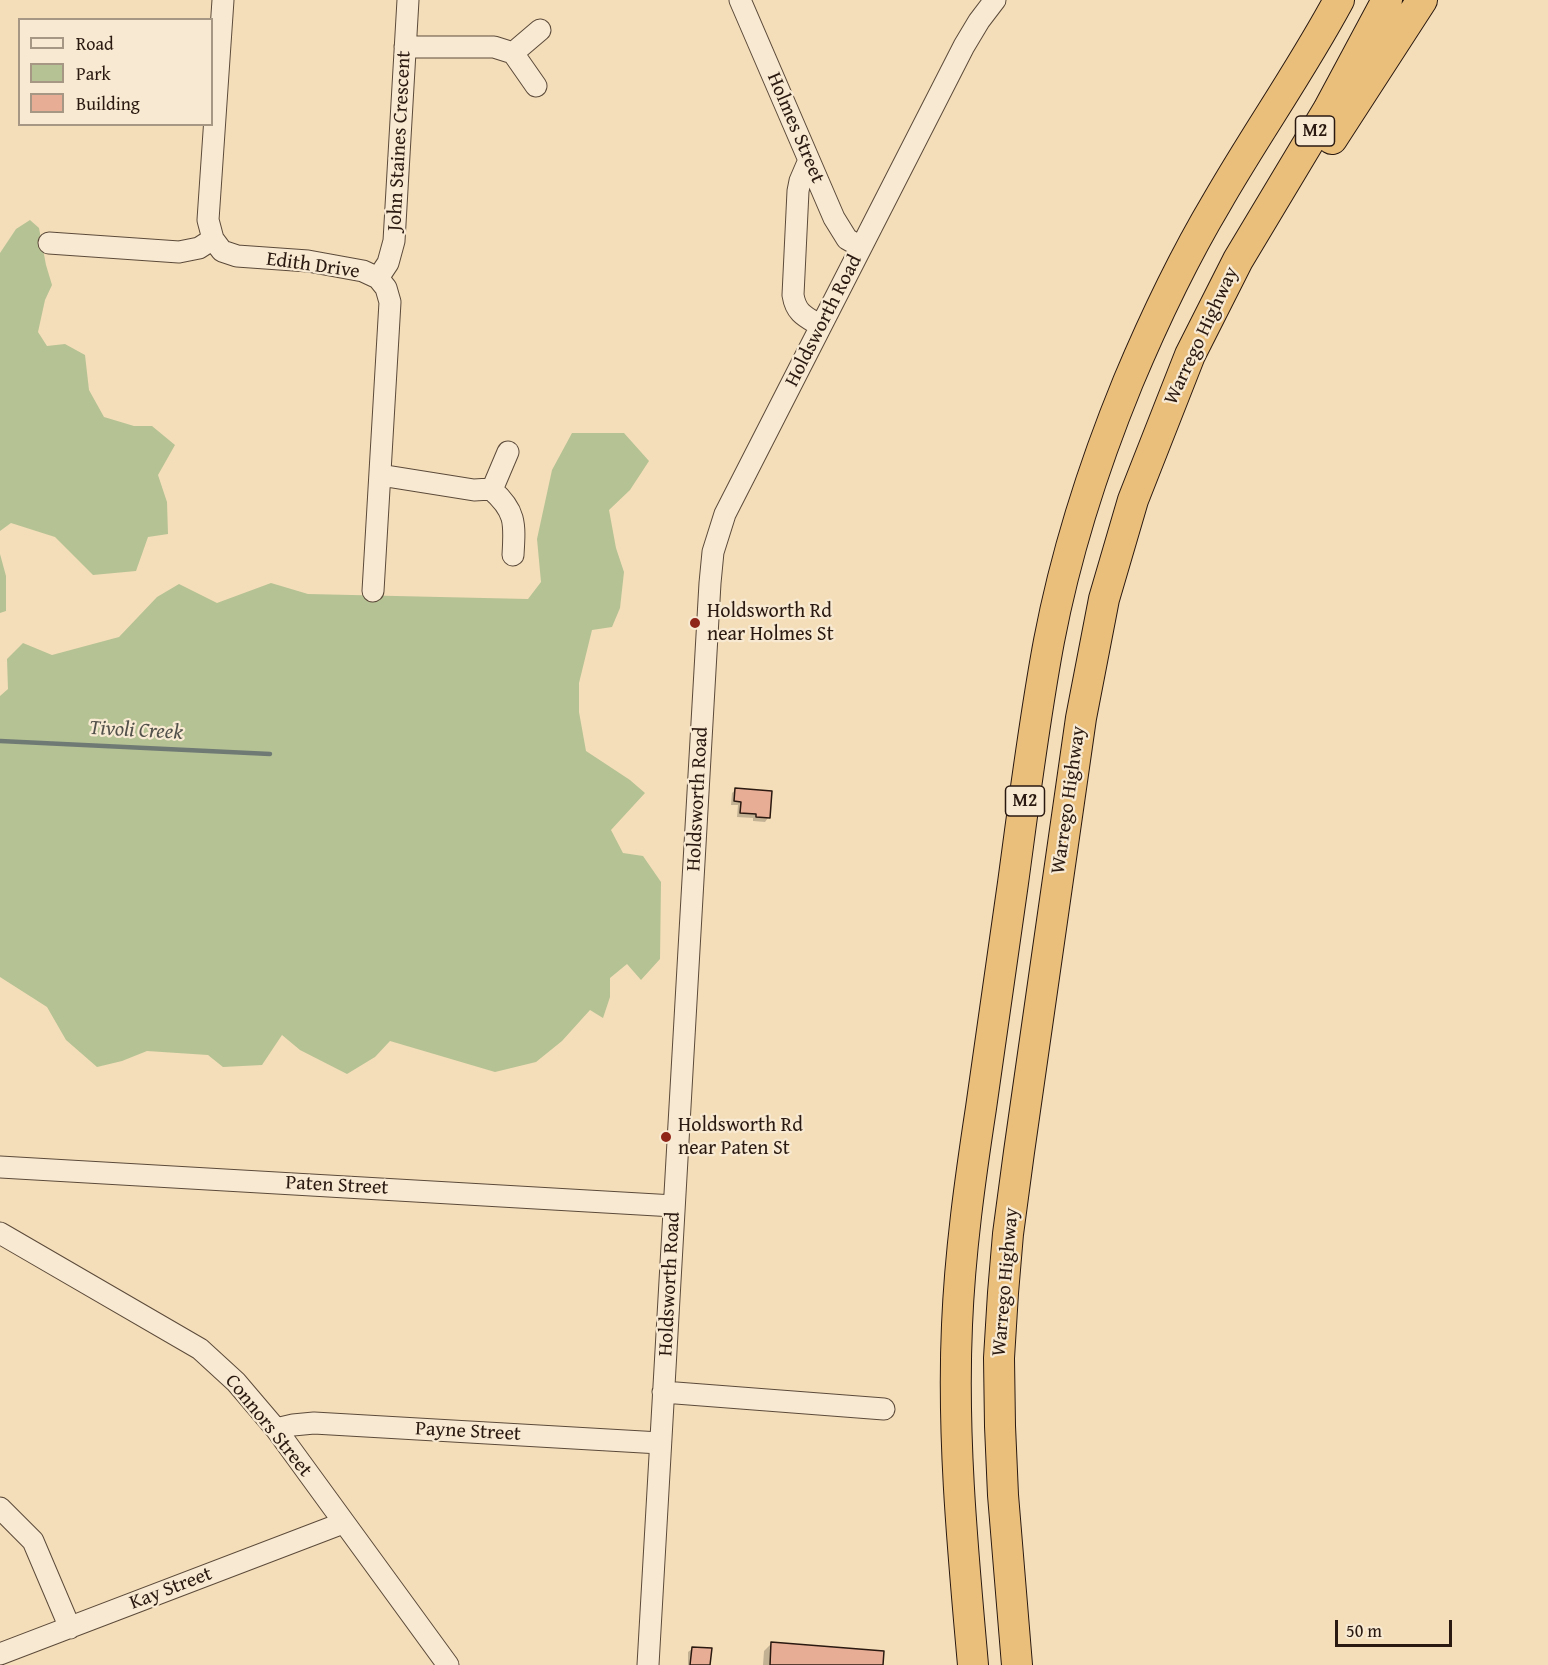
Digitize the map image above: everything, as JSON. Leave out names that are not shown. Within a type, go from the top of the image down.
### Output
[{"type":"highway","name":"M2","points":[[973,1665],[956,1448],[955,1392],[961,1265],[975,1149],[1049,640],[1083,506],[1107,435],[1155,321],[1217,202],[1340,0]]},
{"type":"highway","name":"Warrego Highway","points":[[1017,1665],[1003,1495],[1000,1426],[999,1358],[1003,1293],[1008,1234],[1081,718],[1104,599],[1132,500],[1190,355],[1238,260],[1328,110],[1387,0]]},
{"type":"highway","points":[[1238,260],[1264,244],[1422,0]]},
{"type":"street","points":[[49,243],[179,252],[199,248],[213,239],[208,220],[223,0]]},
{"type":"street","name":"John Staines Crescent","points":[[378,278],[388,264],[394,241],[408,0]]},
{"type":"street","name":"Holmes Street","points":[[740,0],[840,229],[847,239],[861,247]]},
{"type":"street","name":"Holdsworth Road","points":[[648,1665],[713,552],[725,514],[861,247],[964,46],[995,0]]},
{"type":"street","points":[[513,53],[540,30]]},
{"type":"street","points":[[405,47],[494,48],[513,53],[536,86]]},
{"type":"street","points":[[808,160],[798,191],[793,296],[799,312],[821,326]]},
{"type":"street","name":"Edith Drive","points":[[213,239],[222,251],[237,256],[308,261],[363,272],[378,278],[386,288],[390,302],[373,591]]},
{"type":"street","points":[[491,489],[508,452]]},
{"type":"street","points":[[380,475],[474,490],[491,489],[506,504],[512,515],[513,555]]},
{"type":"street","name":"Paten Street","points":[[0,1167],[674,1206]]},
{"type":"street","name":"Connors Street","points":[[0,1233],[200,1349],[236,1382],[276,1429],[448,1665]]},
{"type":"street","points":[[663,1392],[884,1409]]},
{"type":"street","name":"Payne Street","points":[[276,1429],[314,1423],[660,1443]]},
{"type":"street","points":[[0,1508],[33,1541],[70,1628]]},
{"type":"street","name":"Kay Street","points":[[0,1654],[343,1522]]},
{"type":"green space","points":[[30,220],[39,228],[52,285],[45,300],[38,332],[47,346],[65,344],[85,355],[89,390],[104,417],[134,426],[152,426],[175,445],[158,475],[167,502],[168,534],[148,537],[136,571],[93,575],[55,537],[11,523],[0,531],[0,253],[16,229]]},
{"type":"green space","points":[[572,433],[624,433],[649,461],[630,490],[609,510],[616,548],[624,572],[620,608],[612,627],[592,630],[579,683],[579,712],[586,751],[630,780],[645,793],[611,830],[623,853],[643,856],[661,882],[660,959],[641,980],[627,964],[610,978],[610,997],[603,1018],[590,1010],[562,1041],[536,1062],[495,1072],[390,1041],[375,1057],[347,1074],[300,1050],[282,1035],[262,1065],[223,1067],[208,1055],[147,1051],[122,1061],[97,1067],[66,1040],[47,1007],[0,977],[0,696],[8,689],[7,659],[23,643],[52,655],[119,637],[157,597],[179,584],[217,603],[271,583],[308,594],[528,599],[541,582],[537,539],[552,470]]},
{"type":"green space","points":[[0,554],[6,576],[6,611],[0,613]]},
{"type":"building","points":[[735,788],[772,791],[770,818],[740,813],[741,802],[734,801]]},
{"type":"building","points":[[771,1642],[884,1651],[883,1665],[770,1665]]},
{"type":"building","points":[[692,1647],[712,1648],[710,1665],[690,1665]]},
{"type":"waterway","name":"Tivoli Creek","points":[[0,741],[270,754]]},
{"type":"place","name":"Holdsworth Rd near Holmes St","points":[[695,623]]},
{"type":"place","name":"Holdsworth Rd near Paten St","points":[[666,1137]]}]
